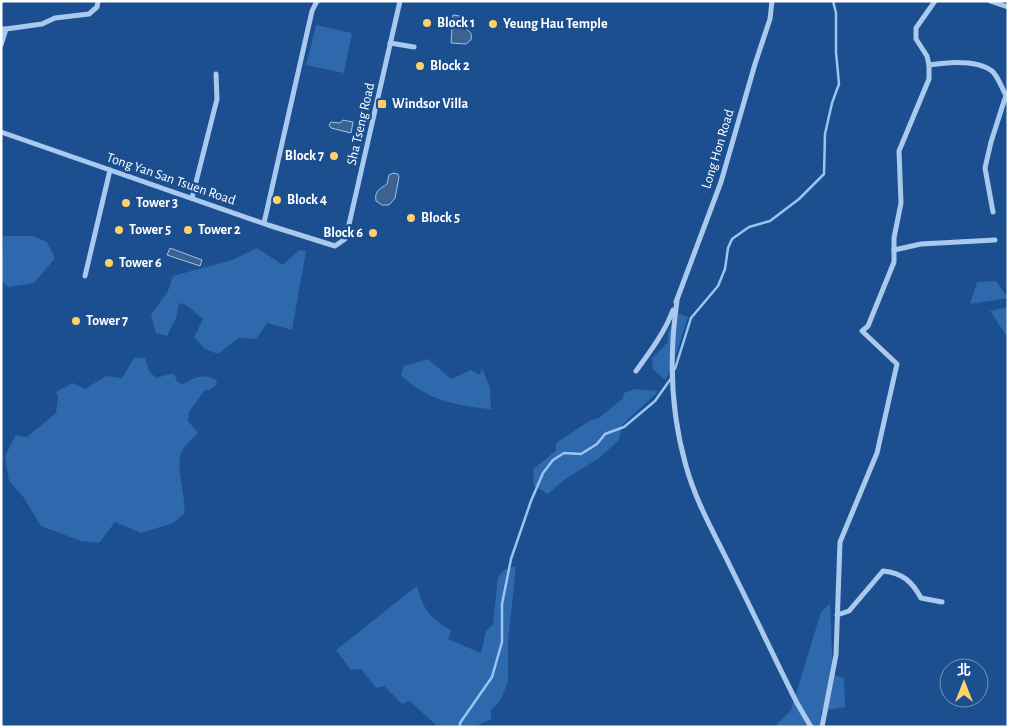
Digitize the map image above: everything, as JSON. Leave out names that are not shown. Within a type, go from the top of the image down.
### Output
[{"type":"street","points":[[1,45],[4,29],[42,24],[55,18],[89,14],[98,7],[98,1]]},
{"type":"street","points":[[264,223],[312,11],[317,1]]},
{"type":"street","name":"Sha Tseng Road","points":[[334,246],[345,239],[347,233],[400,1]]},
{"type":"street","name":"Long Hon Road","points":[[636,371],[655,345],[669,320],[721,182],[770,19],[772,1]]},
{"type":"street","points":[[822,727],[836,654],[840,542],[877,453],[896,364],[862,331],[868,326],[894,262],[894,238],[901,203],[898,152],[929,79],[930,65],[928,56],[916,39],[916,28],[935,1]]},
{"type":"street","points":[[990,1],[1008,7]]},
{"type":"street","points":[[390,43],[414,47]]},
{"type":"street","points":[[930,65],[950,62],[972,63],[992,72],[1006,96],[991,142],[985,168],[993,212]]},
{"type":"street","points":[[192,198],[217,100],[216,74]]},
{"type":"street","name":"Tong Yan San Tsuen Road","points":[[1,132],[334,246]]},
{"type":"street","points":[[85,276],[110,170]]},
{"type":"street","points":[[894,250],[921,244],[994,240]]},
{"type":"street","name":"Long Hon Road","points":[[677,301],[672,345],[676,421],[681,447],[698,502],[796,702],[811,727]]},
{"type":"street","points":[[837,615],[849,611],[883,571],[896,572],[915,587],[921,598],[942,602]]},
{"type":"shaded area","points":[[453,15],[466,17],[466,29],[470,32],[471,40],[466,44],[451,43]]},
{"type":"shaded area","points":[[316,25],[352,33],[344,73],[306,65]]},
{"type":"shaded area","points":[[343,120],[353,122],[351,133],[331,128],[329,125],[331,122],[340,123]]},
{"type":"shaded area","points":[[393,173],[398,174],[399,177],[395,198],[389,205],[382,205],[376,201],[376,195],[387,184],[389,175]]},
{"type":"shaded area","points":[[3,236],[33,236],[47,242],[55,258],[34,283],[8,287],[1,281]]},
{"type":"shaded area","points":[[170,248],[202,260],[200,266],[167,255]]},
{"type":"shaded area","points":[[257,248],[283,265],[299,250],[306,251],[292,330],[267,323],[256,339],[238,338],[218,354],[205,349],[194,337],[203,319],[186,305],[179,303],[176,318],[167,336],[156,333],[151,315],[168,291],[173,276],[232,260]]},
{"type":"shaded area","points":[[996,281],[1008,298],[970,304],[977,282]]},
{"type":"shaded area","points":[[1008,307],[1008,338],[990,311]]},
{"type":"shaded area","points":[[677,313],[688,317],[671,370],[665,380],[653,369],[652,358],[668,342],[668,333]]},
{"type":"shaded area","points":[[134,358],[145,358],[149,371],[156,378],[174,373],[177,382],[183,384],[203,376],[216,380],[217,384],[210,390],[205,390],[189,412],[188,421],[198,433],[185,446],[180,458],[184,514],[173,523],[141,533],[115,522],[99,543],[81,541],[41,526],[24,498],[9,481],[5,456],[16,435],[27,437],[56,413],[58,397],[56,392],[73,383],[85,389],[106,376],[122,378]]},
{"type":"shaded area","points":[[428,359],[451,379],[471,370],[480,375],[482,368],[490,388],[491,409],[454,404],[431,396],[411,384],[401,375],[404,366]]},
{"type":"shaded area","points":[[636,389],[659,391],[622,425],[619,440],[599,458],[564,480],[548,494],[534,486],[533,469],[556,451],[556,443],[591,420],[599,418],[623,398],[624,393]]},
{"type":"shaded area","points":[[516,566],[508,641],[508,682],[500,701],[491,710],[491,719],[477,727],[438,727],[410,701],[402,704],[384,686],[376,688],[361,669],[351,670],[336,650],[417,586],[428,612],[437,621],[451,630],[448,639],[481,653],[486,631],[493,624],[498,577],[504,570]]},
{"type":"shaded area","points":[[830,604],[833,675],[844,678],[845,707],[821,711],[821,727],[774,727],[791,710],[821,612]]},
{"type":"waterway","points":[[675,369],[691,318],[718,286],[725,269],[728,248],[732,239],[749,227],[770,221],[799,199],[824,174],[825,134],[832,103],[839,84],[836,52],[836,13],[833,1]]},
{"type":"waterway","points":[[460,727],[460,723],[492,677],[502,642],[502,604],[511,559],[543,473],[553,460],[564,453],[581,454],[597,444],[605,434],[624,427],[655,401],[672,377]]},
{"type":"place","name":"Block 1","points":[[427,23]]},
{"type":"place","name":"Yeung Hau Temple","points":[[493,24]]},
{"type":"place","name":"Block 2","points":[[420,66]]},
{"type":"place","name":"Windsor Villa","points":[[382,104]]},
{"type":"place","name":"Block 7","points":[[334,156]]},
{"type":"place","name":"Block 4","points":[[277,200]]},
{"type":"place","name":"Tower 3","points":[[126,203]]},
{"type":"place","name":"Block 5","points":[[411,218]]},
{"type":"place","name":"Tower 5","points":[[119,230]]},
{"type":"place","name":"Tower 2","points":[[188,230]]},
{"type":"place","name":"Block 6","points":[[373,233]]},
{"type":"place","name":"Tower 6","points":[[109,263]]},
{"type":"place","name":"Tower 7","points":[[76,321]]}]
